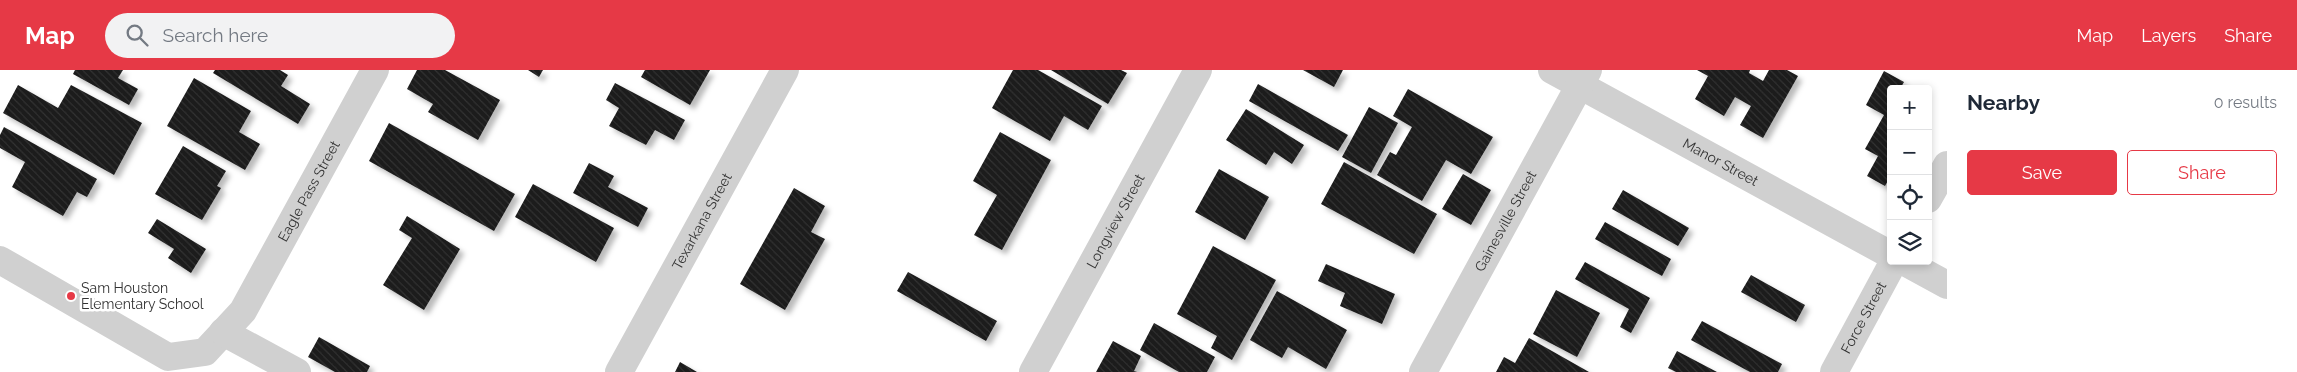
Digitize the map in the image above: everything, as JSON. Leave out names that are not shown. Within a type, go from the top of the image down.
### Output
[{"type":"street","name":"Eagle Pass Street","points":[[169,365],[205,352],[243,311],[375,70]]},
{"type":"street","name":"Texarkana Street","points":[[620,372],[785,70]]},
{"type":"street","name":"Longview Street","points":[[1033,372],[1198,70]]},
{"type":"street","name":"Manor Street","points":[[1552,70],[1584,78],[1887,253]]},
{"type":"street","name":"Gainesville Street","points":[[1423,372],[1584,78]]},
{"type":"street","points":[[1932,192],[1947,165]]},
{"type":"street","points":[[0,260],[169,365]]},
{"type":"street","name":"Force Street","points":[[1834,372],[1892,265]]},
{"type":"street","points":[[1910,265],[1947,285]]},
{"type":"street","points":[[223,332],[297,372]]},
{"type":"building","points":[[75,70],[123,70],[118,78],[138,89],[129,105],[73,74]]},
{"type":"building","points":[[215,70],[280,70],[288,75],[281,86],[310,104],[298,124],[213,73]]},
{"type":"building","points":[[417,70],[445,70],[500,100],[478,140],[428,112],[433,104],[407,89]]},
{"type":"building","points":[[528,70],[543,70],[539,77]]},
{"type":"building","points":[[645,70],[710,70],[690,105],[641,77]]},
{"type":"building","points":[[1013,70],[1038,70],[1102,106],[1088,130],[1064,116],[1050,141],[992,108]]},
{"type":"building","points":[[1051,70],[1121,70],[1127,73],[1108,104]]},
{"type":"building","points":[[1303,70],[1343,70],[1334,87]]},
{"type":"building","points":[[1697,70],[1750,70],[1749,73],[1763,81],[1769,70],[1787,70],[1798,76],[1763,138],[1740,125],[1751,106],[1735,97],[1724,116],[1695,99],[1708,76]]},
{"type":"building","points":[[1884,71],[1904,82],[1902,85],[1887,85],[1887,182],[1885,186],[1867,176],[1878,156],[1865,149],[1884,115],[1866,105]]},
{"type":"building","points":[[194,78],[251,111],[239,132],[260,144],[245,170],[167,126]]},
{"type":"building","points":[[615,83],[685,120],[674,140],[655,130],[646,145],[609,126],[619,108],[606,100]]},
{"type":"building","points":[[1258,84],[1348,135],[1338,151],[1249,101]]},
{"type":"building","points":[[18,85],[58,108],[71,85],[142,123],[114,175],[3,113]]},
{"type":"building","points":[[1408,89],[1493,137],[1471,174],[1446,160],[1422,201],[1377,175],[1390,152],[1396,155],[1412,127],[1393,116]]},
{"type":"building","points":[[1369,107],[1398,123],[1371,173],[1342,157]]},
{"type":"building","points":[[1246,109],[1304,145],[1292,164],[1274,152],[1266,165],[1226,140]]},
{"type":"building","points":[[389,123],[515,194],[494,231],[369,161]]},
{"type":"building","points":[[4,127],[97,179],[87,197],[77,192],[63,216],[12,187],[25,162],[0,148],[0,135]]},
{"type":"building","points":[[1000,132],[1051,160],[1002,250],[974,235],[997,195],[973,181]]},
{"type":"building","points":[[183,146],[226,171],[217,186],[221,188],[202,220],[155,194]]},
{"type":"building","points":[[1344,162],[1437,214],[1414,254],[1321,204]]},
{"type":"building","points":[[589,163],[614,176],[608,187],[648,208],[638,227],[573,193]]},
{"type":"building","points":[[1219,169],[1269,197],[1245,240],[1195,212]]},
{"type":"building","points":[[1463,174],[1491,190],[1471,225],[1442,209]]},
{"type":"building","points":[[533,184],[614,228],[596,262],[515,217]]},
{"type":"building","points":[[794,188],[825,206],[811,232],[825,239],[785,310],[740,284]]},
{"type":"building","points":[[1623,190],[1689,228],[1678,246],[1612,209]]},
{"type":"building","points":[[407,216],[460,249],[424,310],[383,285],[412,238],[399,230]]},
{"type":"building","points":[[157,219],[206,249],[191,273],[168,258],[174,249],[148,233]]},
{"type":"building","points":[[1605,222],[1671,259],[1662,276],[1595,239]]},
{"type":"building","points":[[1213,246],[1276,280],[1232,360],[1211,348],[1217,336],[1177,314]]},
{"type":"building","points":[[1585,262],[1650,298],[1631,333],[1620,327],[1629,309],[1575,279]]},
{"type":"building","points":[[1326,264],[1395,294],[1382,324],[1340,306],[1345,293],[1318,281]]},
{"type":"building","points":[[908,272],[997,321],[986,341],[897,291]]},
{"type":"building","points":[[1751,275],[1805,305],[1796,322],[1741,292]]},
{"type":"building","points":[[1556,290],[1600,313],[1577,357],[1533,334]]},
{"type":"building","points":[[1277,291],[1347,330],[1326,369],[1288,347],[1282,358],[1250,340]]},
{"type":"building","points":[[1702,321],[1782,364],[1778,372],[1750,372],[1691,340]]},
{"type":"building","points":[[1154,323],[1215,357],[1207,372],[1179,372],[1140,350]]},
{"type":"building","points":[[319,337],[370,366],[367,372],[335,372],[308,357]]},
{"type":"building","points":[[1529,338],[1589,372],[1496,372],[1504,357],[1515,363]]},
{"type":"building","points":[[1113,341],[1141,356],[1134,371],[1137,372],[1096,372]]},
{"type":"building","points":[[1677,351],[1717,372],[1676,372],[1668,368]]},
{"type":"building","points":[[680,362],[697,372],[675,372]]},
{"type":"place","name":"Sam Houston Elementary School","points":[[71,296]]}]
